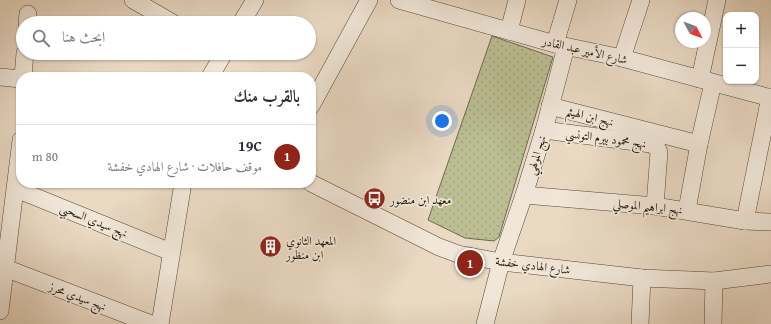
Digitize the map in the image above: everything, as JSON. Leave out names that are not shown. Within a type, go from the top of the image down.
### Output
[{"type":"street","points":[[133,0],[161,16]]},
{"type":"street","points":[[245,16],[255,0]]},
{"type":"street","points":[[316,97],[369,0]]},
{"type":"street","name":"شارع الأمير عبد القادر","points":[[399,0],[561,46],[622,58],[770,97]]},
{"type":"street","points":[[510,31],[517,0]]},
{"type":"street","name":"نهج المولهي","points":[[484,324],[501,262],[544,130],[550,106],[568,0]]},
{"type":"street","points":[[622,58],[641,0]]},
{"type":"street","points":[[687,210],[699,144],[717,0]]},
{"type":"street","points":[[23,72],[24,60]]},
{"type":"street","points":[[213,72],[220,60]]},
{"type":"street","points":[[0,77],[16,79]]},
{"type":"street","points":[[745,221],[770,97]]},
{"type":"street","name":"نهج ابن الهيثم","points":[[550,106],[699,144]]},
{"type":"street","name":"نهج محمود بيرم التونسي","points":[[544,130],[651,144],[657,148],[659,152],[655,206]]},
{"type":"street","name":"شارع الهادي خفشة","points":[[316,186],[439,247],[458,254],[501,262],[642,278],[714,281],[771,274]]},
{"type":"street","points":[[160,324],[182,188]]},
{"type":"street","points":[[0,311],[2,272],[16,189]]},
{"type":"street","name":"نهج سيدي السحبي","points":[[16,189],[171,252]]},
{"type":"street","name":"نهج ابراهيم الموصلي","points":[[524,195],[655,206],[687,210],[745,221],[771,222]]},
{"type":"street","name":"نهج سيدي محرز","points":[[2,272],[14,271],[151,324]]},
{"type":"street","points":[[640,324],[642,278]]},
{"type":"street","points":[[713,324],[714,281]]},
{"type":"green space","points":[[492,36],[553,57],[499,237],[494,241],[465,238],[428,220]]},
{"type":"place","name":"معهد ابن منضور","points":[[374,199]]},
{"type":"place","name":"المعهد الثانوي ابن منظور","points":[[270,247]]},
{"type":"place","name":"19C","points":[[470,263]]}]
